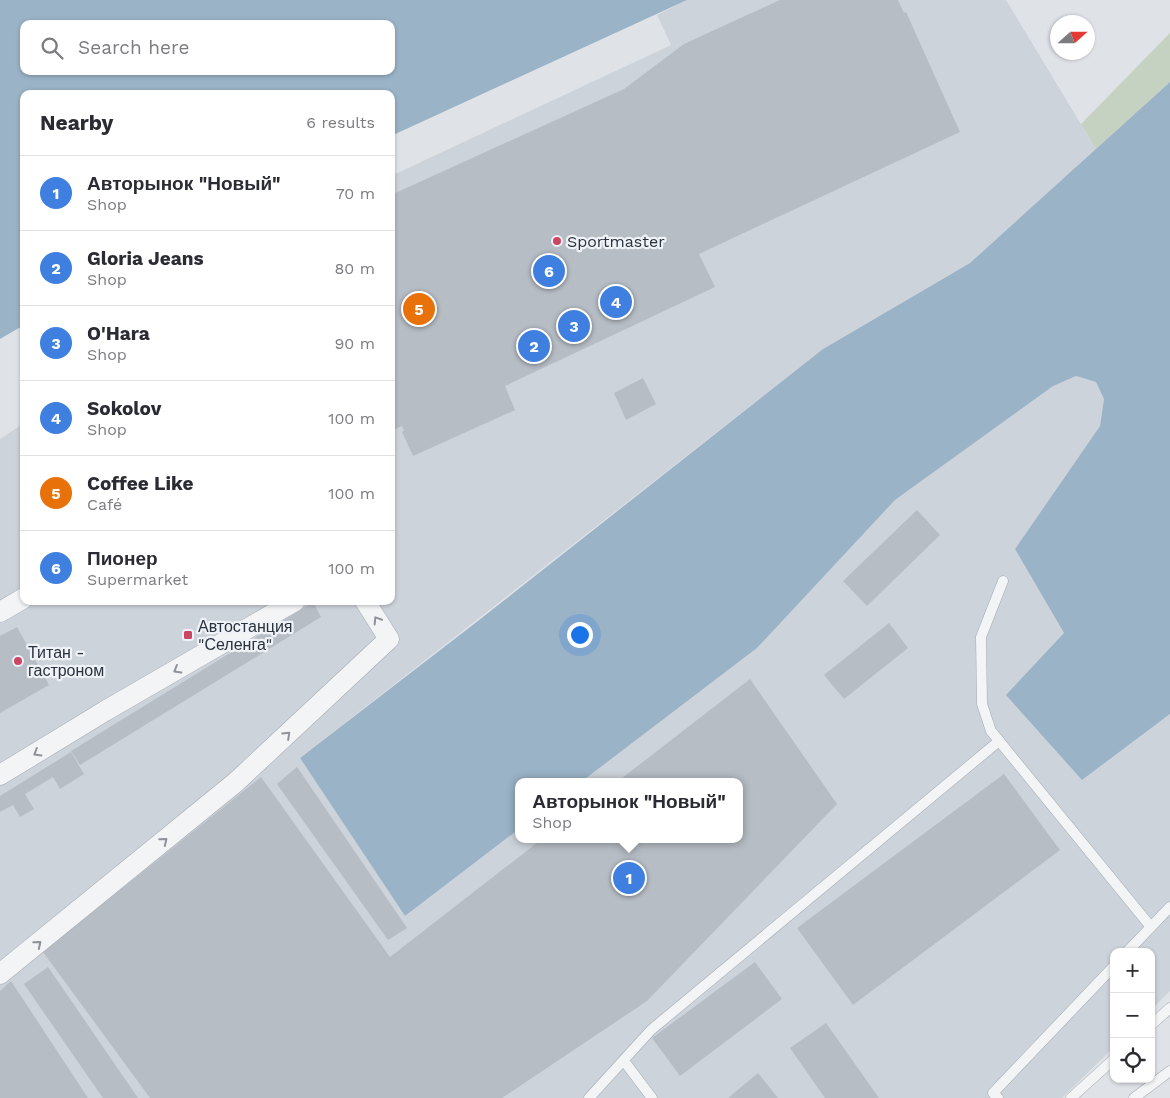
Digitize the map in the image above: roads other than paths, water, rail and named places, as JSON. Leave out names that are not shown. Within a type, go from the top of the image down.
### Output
[{"type":"street","points":[[0,612],[20,600]]},
{"type":"street","points":[[0,775],[105,711],[288,605]]},
{"type":"street","points":[[0,974],[236,782],[389,640],[367,605]]},
{"type":"lane","points":[[1003,582],[982,638],[982,704],[992,731],[1151,926]]},
{"type":"lane","points":[[589,1098],[651,1030],[999,741]]},
{"type":"lane","points":[[1131,948],[1170,907]]},
{"type":"lane","points":[[998,1098],[994,1093],[1110,970]]},
{"type":"lane","points":[[1155,1021],[1170,1008]]},
{"type":"lane","points":[[624,1061],[652,1098]]},
{"type":"lane","points":[[1071,1098],[1110,1063]]},
{"type":"lane","points":[[1134,1098],[1170,1071]]},
{"type":"water","points":[[0,0],[687,0],[395,134],[395,90],[20,90],[20,327],[0,339]]},
{"type":"water","points":[[1170,82],[1170,714],[1082,780],[1006,695],[1064,633],[1015,549],[1100,426],[1104,399],[1096,382],[1076,376],[1053,386],[895,500],[757,648],[586,778],[515,778],[515,832],[405,916],[300,758],[474,624],[823,349],[970,263]]},
{"type":"place","name":"Sportmaster","points":[[557,241]]},
{"type":"place","name":"Пионер","points":[[549,271]]},
{"type":"place","name":"Sokolov","points":[[616,302]]},
{"type":"place","name":"Coffee Like","points":[[419,309]]},
{"type":"place","name":"O'Hara","points":[[574,326]]},
{"type":"place","name":"Gloria Jeans","points":[[534,346]]},
{"type":"place","name":"Автостанция \"Селенга\"","points":[[188,635]]},
{"type":"place","name":"Титан - гастроном","points":[[18,661]]},
{"type":"place","name":"Авторынок \"Новый\"","points":[[629,878]]}]
